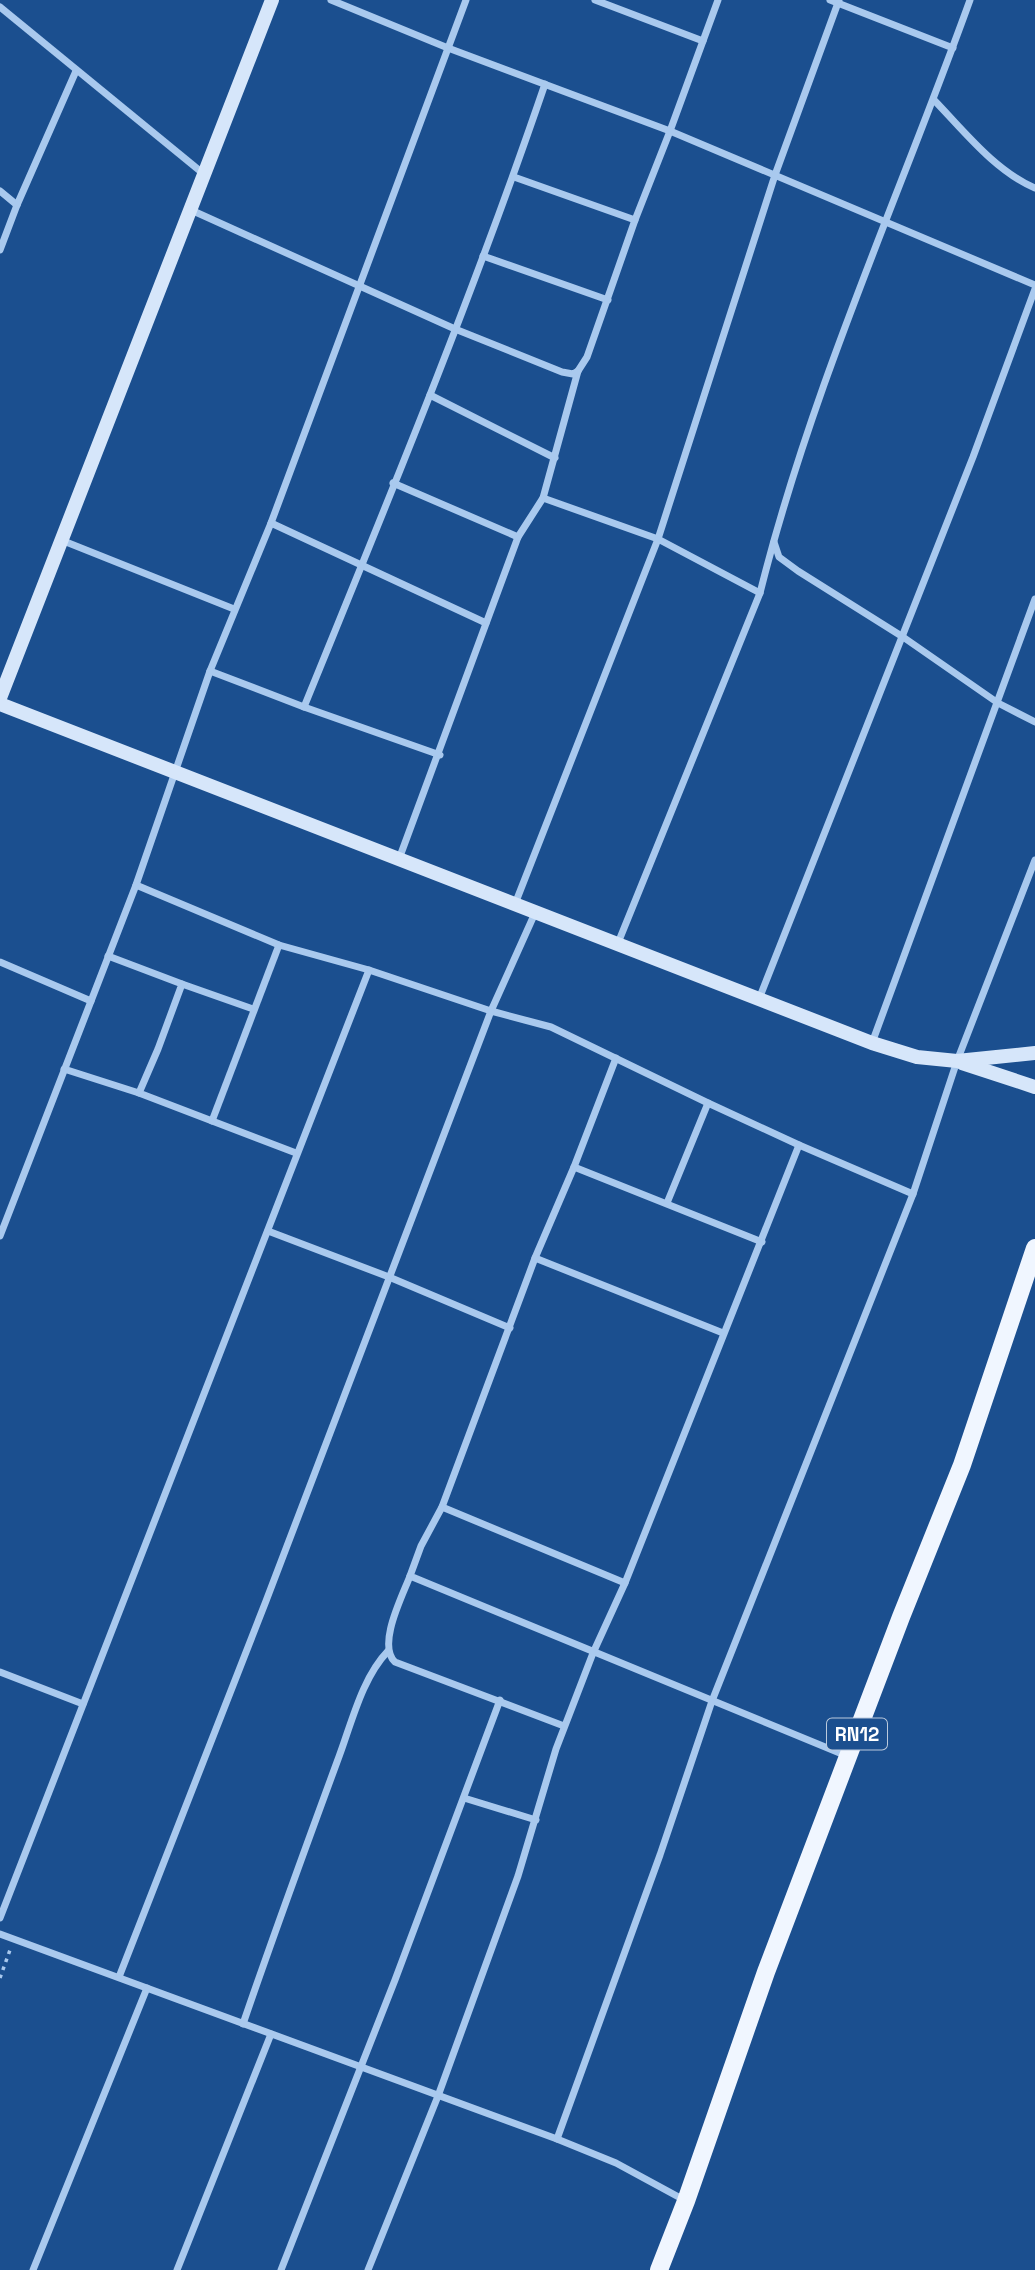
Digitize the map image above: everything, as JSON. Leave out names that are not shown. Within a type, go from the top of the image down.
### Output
[{"type":"main road","name":"RN12","points":[[659,2270],[848,1756],[962,1465],[1033,1264],[1035,1248]]},
{"type":"street","points":[[0,698],[272,0]]},
{"type":"street","points":[[331,0],[448,48],[670,131],[1035,287],[903,638],[759,999]]},
{"type":"street","points":[[0,1236],[136,885],[209,671],[271,523],[362,285],[466,0]]},
{"type":"street","points":[[595,0],[703,41]]},
{"type":"street","points":[[399,859],[440,755],[519,537],[543,498],[578,371],[587,358],[635,220],[718,0]]},
{"type":"street","points":[[618,943],[760,593],[774,536],[843,333],[970,0]]},
{"type":"street","points":[[515,904],[658,539],[775,176],[836,1],[953,48]]},
{"type":"street","points":[[0,7],[205,174]]},
{"type":"street","points":[[0,250],[76,71]]},
{"type":"street","points":[[304,707],[430,395],[514,177],[545,84]]},
{"type":"street","points":[[934,100],[1018,181],[1035,188]]},
{"type":"street","points":[[514,177],[635,220]]},
{"type":"street","points":[[0,191],[17,205]]},
{"type":"street","points":[[191,210],[455,329],[562,372],[573,374],[578,371]]},
{"type":"street","points":[[483,256],[608,300]]},
{"type":"street","points":[[430,395],[555,458]]},
{"type":"street","points":[[393,483],[519,537]]},
{"type":"street","points":[[543,498],[658,539],[760,593]]},
{"type":"street","points":[[271,523],[486,622]]},
{"type":"street","points":[[774,536],[774,547],[779,557],[998,703],[1035,722]]},
{"type":"street","points":[[61,540],[234,609]]},
{"type":"street","points":[[872,1043],[1035,599]]},
{"type":"street","points":[[209,671],[440,755]]},
{"type":"street","points":[[0,704],[872,1043],[917,1057],[957,1061],[1035,1052]]},
{"type":"street","points":[[557,2139],[660,1855],[712,1701],[913,1194],[957,1061],[1035,860]]},
{"type":"street","points":[[136,885],[279,945],[551,1027],[799,1145],[913,1194]]},
{"type":"street","points":[[118,1977],[266,1601],[491,1011],[535,913]]},
{"type":"street","points":[[212,1121],[279,945]]},
{"type":"street","points":[[108,956],[253,1009]]},
{"type":"street","points":[[0,962],[90,1001]]},
{"type":"street","points":[[0,1919],[369,970]]},
{"type":"street","points":[[139,1093],[182,984]]},
{"type":"street","points":[[564,1726],[395,1662],[387,1645],[392,1623],[421,1546],[442,1507],[535,1258],[616,1058]]},
{"type":"street","points":[[957,1061],[1035,1087]]},
{"type":"street","points":[[64,1069],[139,1093],[296,1153]]},
{"type":"street","points":[[667,1203],[708,1103]]},
{"type":"street","points":[[368,2270],[438,2096],[518,1876],[548,1770],[564,1726],[625,1583],[799,1145]]},
{"type":"street","points":[[574,1167],[762,1242]]},
{"type":"street","points":[[268,1231],[389,1277],[510,1328]]},
{"type":"street","points":[[535,1258],[723,1333]]},
{"type":"street","points":[[442,1507],[625,1583]]},
{"type":"street","points":[[410,1576],[848,1756]]},
{"type":"street","points":[[243,2024],[291,1885],[356,1712],[373,1670],[388,1651]]},
{"type":"street","points":[[0,1672],[83,1704]]},
{"type":"street","points":[[281,2270],[500,1700]]},
{"type":"street","points":[[464,1798],[536,1820]]},
{"type":"street","points":[[0,1934],[557,2139],[616,2163],[685,2201]]},
{"type":"street","points":[[33,2270],[147,1988]]},
{"type":"street","points":[[177,2270],[271,2034]]},
{"type":"path","points":[[0,1978],[14,1939]]}]
